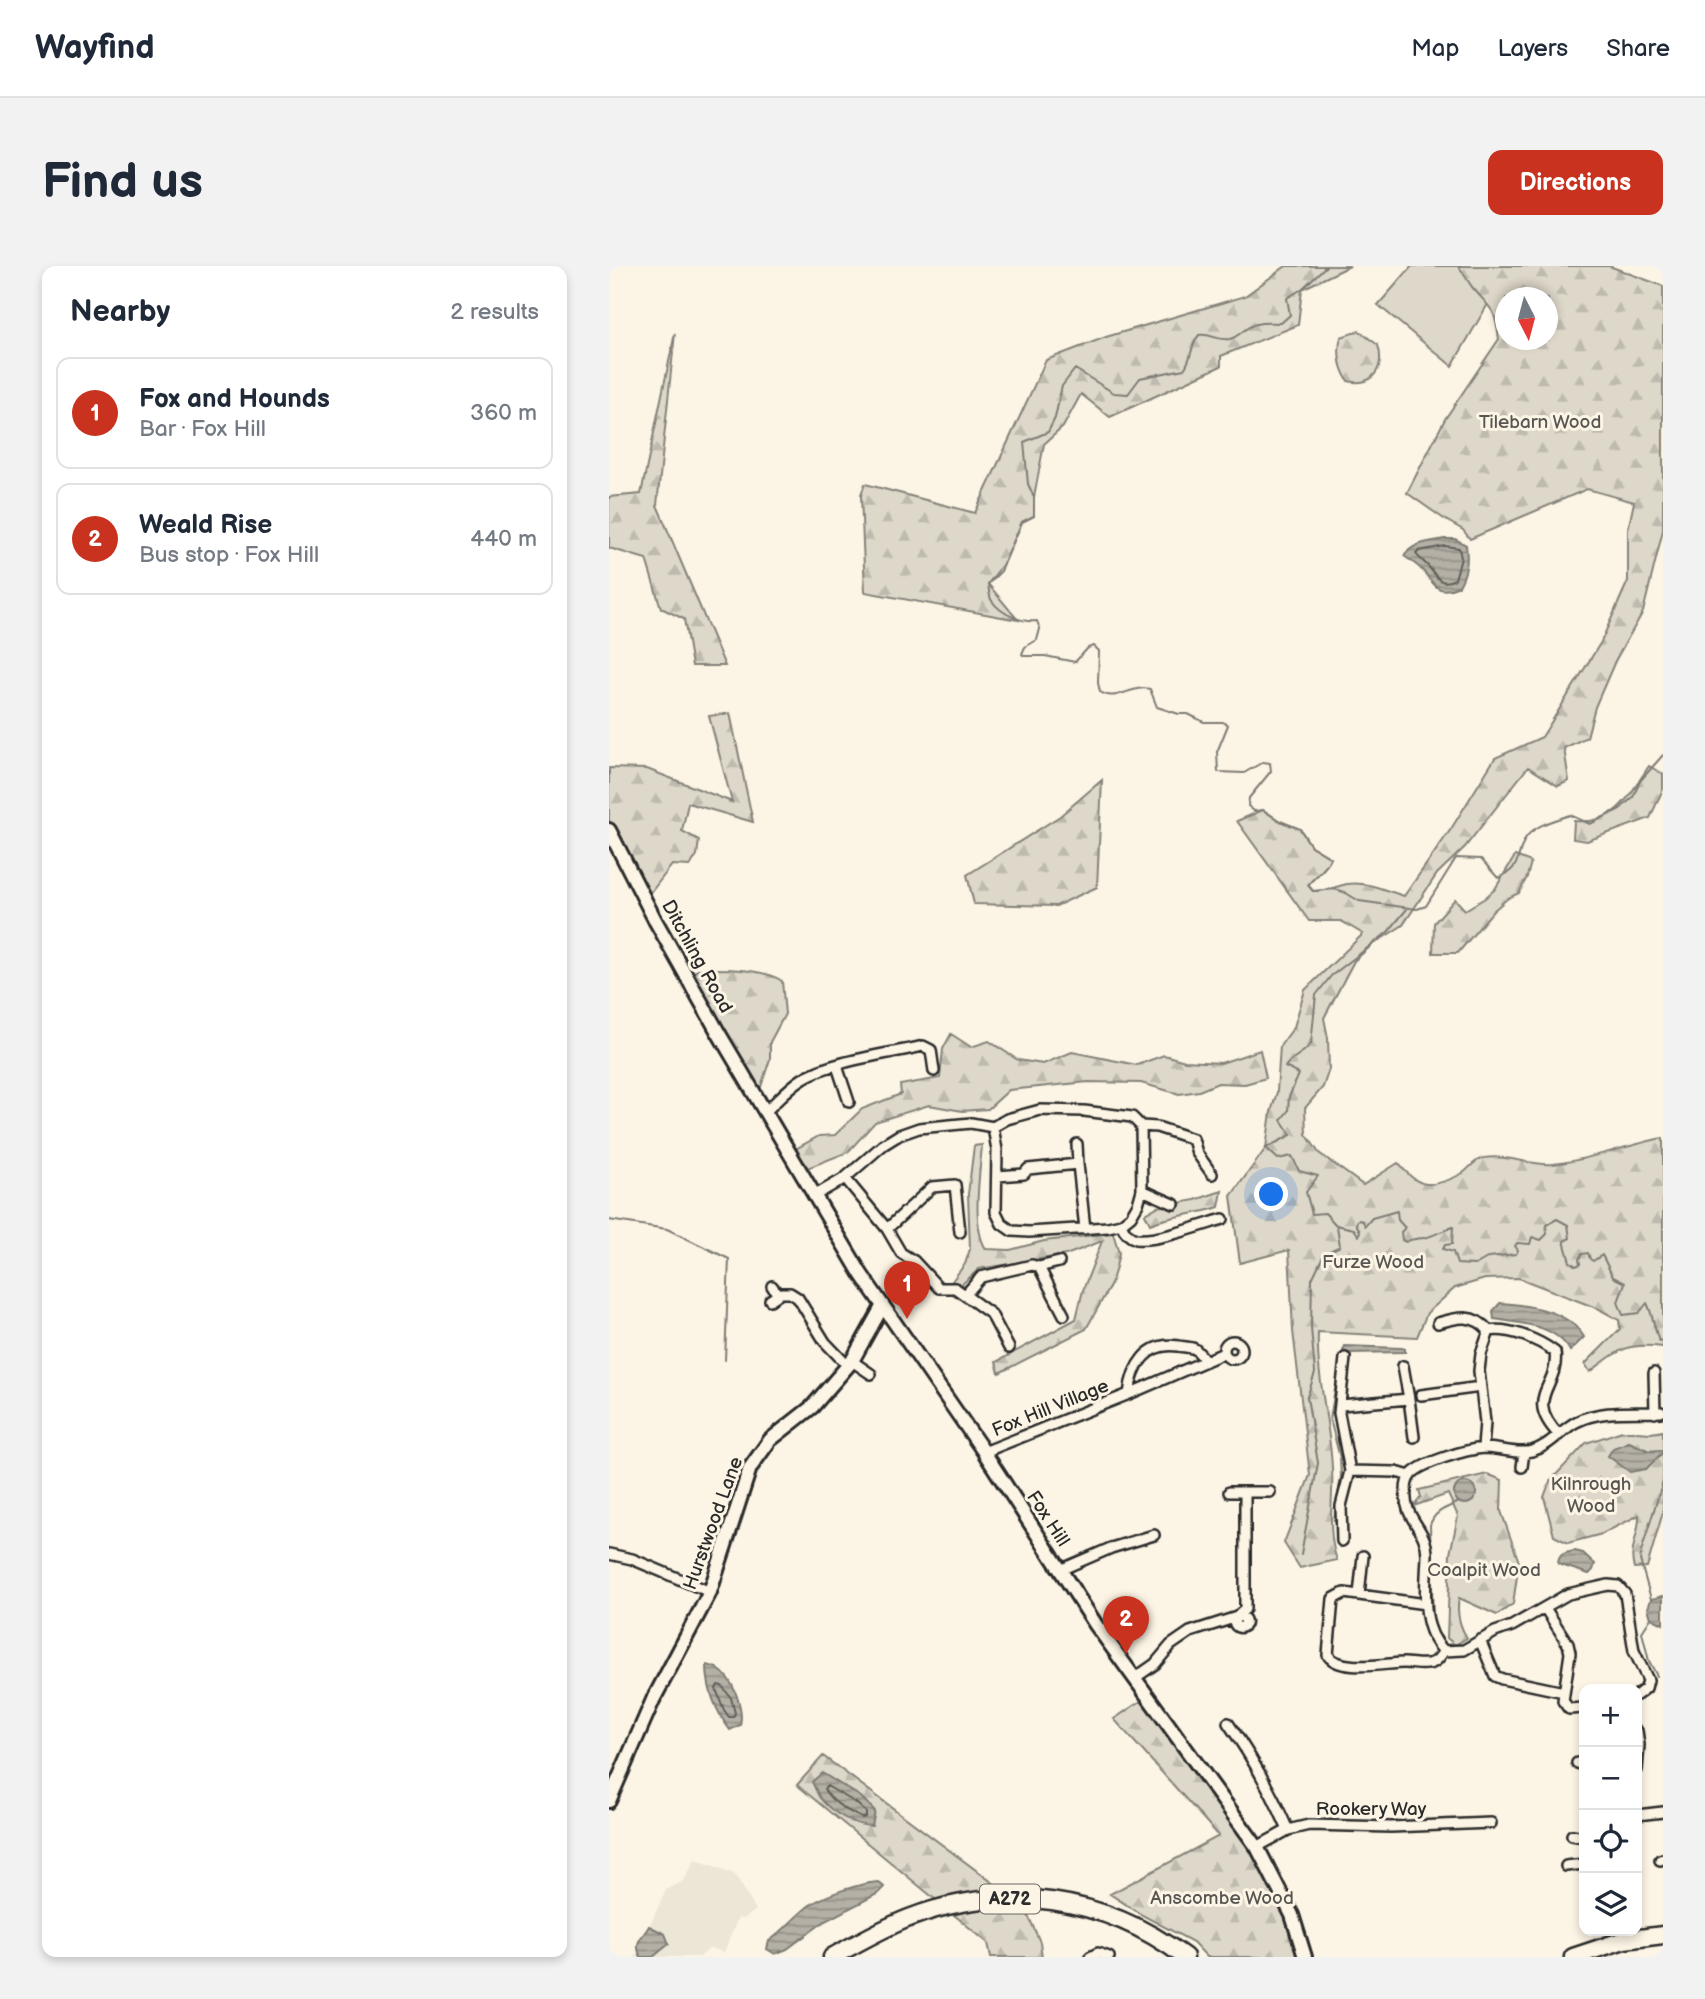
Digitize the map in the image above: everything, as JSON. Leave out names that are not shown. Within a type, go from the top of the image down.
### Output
[{"type":"highway","name":"A272","points":[[832,1957],[909,1918],[949,1906],[1008,1899],[1064,1902],[1091,1907],[1145,1930],[1185,1957]]},
{"type":"highway","points":[[1642,1932],[1663,1936]]},
{"type":"highway","points":[[1573,1957],[1626,1936]]},
{"type":"main road","name":"Ditchling Road","points":[[609,830],[655,920],[757,1099]]},
{"type":"main road","name":"Fox Hill","points":[[757,1099],[882,1307],[984,1452],[1096,1625],[1257,1847],[1292,1916],[1305,1957]]},
{"type":"main road","name":"Hurstwood Lane","points":[[609,1801],[653,1700],[710,1592],[744,1485],[758,1455],[770,1440],[812,1407],[850,1364],[882,1307]]},
{"type":"street","points":[[765,1112],[804,1077],[837,1066],[923,1046],[931,1050],[934,1071]]},
{"type":"street","points":[[837,1066],[849,1102]]},
{"type":"street","points":[[814,1196],[845,1178],[883,1145],[899,1135],[919,1128],[971,1123],[993,1126],[1007,1119],[1040,1110],[1132,1117],[1141,1126],[1157,1127],[1193,1139],[1197,1153],[1212,1174]]},
{"type":"street","points":[[993,1126],[998,1176],[996,1212],[1002,1224],[1012,1231],[1029,1232],[1121,1224],[1131,1216],[1142,1190],[1141,1126]]},
{"type":"street","points":[[1077,1144],[1085,1228]]},
{"type":"street","points":[[998,1176],[1078,1164]]},
{"type":"street","points":[[845,1178],[887,1228],[901,1253],[914,1261],[939,1288],[955,1288],[991,1314],[1009,1348]]},
{"type":"street","points":[[887,1228],[932,1187],[955,1185],[960,1232]]},
{"type":"street","points":[[1142,1190],[1174,1204]]},
{"type":"street","points":[[1121,1224],[1126,1233],[1135,1239],[1174,1233],[1223,1219]]},
{"type":"street","points":[[966,1294],[981,1277],[1032,1265],[1039,1267],[1059,1262]]},
{"type":"street","points":[[1039,1267],[1063,1315]]},
{"type":"street","points":[[772,1286],[774,1298],[790,1293],[798,1298],[825,1342],[850,1364],[871,1374]]},
{"type":"street","points":[[1438,1324],[1467,1317],[1481,1321],[1489,1331]]},
{"type":"street","points":[[1489,1331],[1501,1329],[1546,1345],[1555,1352],[1556,1362],[1542,1397],[1545,1417],[1559,1435]]},
{"type":"street","points":[[1483,1448],[1485,1422],[1479,1371],[1481,1354],[1489,1331]]},
{"type":"street","name":"Fox Hill Village","points":[[1129,1394],[1132,1374],[1144,1356],[1157,1348],[1173,1345],[1194,1349],[1206,1361]]},
{"type":"street","name":"Fox Hill Village","points":[[984,1452],[1224,1353]]},
{"type":"street","points":[[1342,1541],[1341,1506],[1349,1471],[1339,1413],[1345,1358]]},
{"type":"street","points":[[1403,1366],[1414,1437]]},
{"type":"street","points":[[1642,1691],[1648,1680],[1637,1659],[1625,1594],[1618,1586],[1608,1585],[1569,1594],[1464,1650],[1444,1651],[1435,1643],[1428,1625],[1427,1547],[1420,1529],[1404,1504],[1406,1484],[1410,1476],[1417,1470],[1451,1456],[1483,1448],[1524,1452],[1545,1446],[1575,1422],[1588,1417],[1658,1413],[1654,1373]]},
{"type":"street","points":[[1421,1395],[1481,1387]]},
{"type":"street","points":[[1341,1405],[1409,1399]]},
{"type":"street","points":[[1522,1467],[1524,1452]]},
{"type":"street","points":[[1349,1471],[1396,1472],[1410,1476]]},
{"type":"street","points":[[1229,1492],[1270,1492]]},
{"type":"street","points":[[1135,1678],[1155,1664],[1171,1645],[1190,1632],[1236,1621],[1245,1609],[1245,1492]]},
{"type":"street","points":[[1060,1570],[1111,1548],[1154,1535]]},
{"type":"street","points":[[609,1554],[632,1559],[710,1592]]},
{"type":"street","points":[[1359,1595],[1363,1556]]},
{"type":"street","points":[[1426,1604],[1344,1593],[1333,1599],[1328,1655],[1330,1660],[1366,1666],[1429,1664],[1436,1662],[1444,1651]]},
{"type":"street","points":[[1545,1608],[1565,1637],[1570,1653],[1563,1701],[1569,1709],[1579,1708]]},
{"type":"street","points":[[1481,1640],[1495,1676],[1564,1692]]},
{"type":"street","points":[[1228,1723],[1262,1775],[1288,1830]]},
{"type":"street","points":[[1642,1814],[1663,1812]]},
{"type":"street","name":"Rookery Way","points":[[1257,1847],[1288,1830],[1309,1825],[1391,1828],[1491,1823]]},
{"type":"street","points":[[1572,1835],[1579,1836]]},
{"type":"street","points":[[1566,1866],[1579,1865]]},
{"type":"street","points":[[1090,1957],[1098,1953],[1109,1957]]},
{"type":"shaded area","points":[[695,1859],[735,1874],[756,1910],[744,1919],[738,1918],[724,1952],[710,1948],[700,1957],[635,1957],[666,1890],[684,1881]]},
{"type":"green space","points":[[1286,266],[1350,266],[1302,289],[1298,325],[1221,356],[1221,366],[1110,417],[1081,394],[1063,427],[1044,444],[1034,497],[1034,516],[1022,522],[1005,561],[988,584],[1018,620],[865,592],[861,495],[865,484],[975,513],[1046,360],[1106,337],[1245,296]]},
{"type":"green space","points":[[1412,266],[1458,266],[1488,304],[1452,366],[1378,305]]},
{"type":"green space","points":[[1458,266],[1609,266],[1663,286],[1663,530],[1643,612],[1615,661],[1595,707],[1587,737],[1564,748],[1569,781],[1558,786],[1528,767],[1465,847],[1437,874],[1403,925],[1372,945],[1354,961],[1324,1018],[1329,1069],[1323,1087],[1305,1108],[1306,1134],[1319,1153],[1363,1185],[1398,1163],[1415,1179],[1431,1184],[1459,1175],[1484,1158],[1553,1164],[1663,1138],[1663,1347],[1640,1346],[1623,1349],[1590,1372],[1585,1364],[1620,1329],[1619,1320],[1599,1309],[1519,1278],[1485,1279],[1455,1288],[1427,1313],[1417,1337],[1318,1332],[1319,1366],[1332,1468],[1332,1537],[1337,1560],[1300,1568],[1284,1543],[1310,1475],[1293,1331],[1289,1250],[1240,1263],[1231,1196],[1266,1148],[1277,1092],[1280,1046],[1294,1027],[1305,990],[1363,934],[1341,921],[1309,921],[1237,821],[1263,810],[1300,829],[1311,846],[1331,858],[1308,885],[1313,891],[1354,883],[1404,896],[1451,829],[1495,758],[1542,737],[1601,642],[1628,581],[1628,530],[1634,502],[1587,489],[1470,539],[1463,530],[1407,493],[1445,419],[1495,345],[1495,350],[1558,350],[1558,287],[1495,287],[1495,318]]},
{"type":"green space","points":[[1359,331],[1378,345],[1380,361],[1375,374],[1370,378],[1357,382],[1348,381],[1340,360],[1341,337]]},
{"type":"green space","points":[[675,333],[657,505],[725,666],[692,666],[684,619],[661,608],[646,559],[609,548],[609,497],[641,494]]},
{"type":"green space","points":[[730,713],[753,822],[688,803],[682,831],[699,840],[697,855],[690,866],[672,865],[645,900],[609,829],[609,768],[647,769],[732,802],[709,716]]},
{"type":"green space","points":[[1649,766],[1663,774],[1663,789],[1650,818],[1587,841],[1573,839],[1574,821],[1588,821],[1611,814],[1627,798]]},
{"type":"green space","points":[[1102,780],[1097,887],[1056,906],[974,904],[967,875],[1060,816]]},
{"type":"green space","points":[[1515,856],[1531,862],[1519,893],[1508,898],[1493,911],[1458,953],[1433,953],[1434,923],[1455,899],[1465,910],[1485,898],[1495,889]]},
{"type":"green space","points":[[700,969],[754,971],[782,981],[785,1014],[770,1042],[770,1059],[757,1099],[687,975]]},
{"type":"green space","points":[[951,1034],[971,1047],[989,1041],[1018,1060],[1043,1064],[1072,1052],[1137,1065],[1164,1055],[1185,1061],[1221,1063],[1260,1050],[1266,1078],[1245,1084],[1218,1083],[1199,1091],[1179,1094],[1141,1083],[1088,1082],[1009,1090],[988,1109],[962,1111],[929,1105],[875,1122],[848,1152],[805,1169],[794,1150],[819,1136],[835,1135],[862,1109],[901,1094],[900,1085],[940,1078],[943,1049]]},
{"type":"green space","points":[[982,1145],[978,1213],[981,1239],[986,1249],[1010,1250],[1044,1241],[1113,1233],[1119,1253],[1110,1286],[1086,1329],[999,1373],[996,1362],[1076,1319],[1083,1290],[1102,1241],[1066,1255],[979,1269],[961,1285],[952,1281],[965,1264],[970,1249],[968,1194],[974,1146]]},
{"type":"green space","points":[[1222,1191],[1219,1207],[1210,1210],[1150,1224],[1145,1214],[1157,1207],[1195,1200]]},
{"type":"green space","name":"Kilnrough Wood","points":[[1622,1431],[1663,1431],[1663,1450],[1649,1451],[1629,1442],[1646,1469],[1663,1452],[1663,1512],[1647,1567],[1634,1568],[1633,1548],[1639,1515],[1602,1534],[1568,1543],[1554,1536],[1544,1497],[1550,1481],[1586,1443]]},
{"type":"green space","name":"Coalpit Wood","points":[[1487,1474],[1502,1480],[1501,1511],[1519,1562],[1513,1604],[1497,1615],[1459,1598],[1459,1619],[1467,1638],[1455,1645],[1447,1638],[1450,1554],[1458,1516],[1448,1494],[1414,1506],[1421,1497],[1419,1490]]},
{"type":"green space","name":"Anscombe Wood","points":[[1148,1696],[1257,1847],[1304,1957],[1207,1957],[1193,1942],[1142,1915],[1110,1894],[1219,1836],[1114,1719]]},
{"type":"green space","points":[[823,1756],[1024,1906],[1040,1942],[1042,1957],[991,1957],[988,1943],[797,1785]]},
{"type":"water","points":[[1455,539],[1466,545],[1467,556],[1459,586],[1445,590],[1437,587],[1420,568],[1404,556],[1417,546]]},
{"type":"water","points":[[1500,1303],[1523,1305],[1558,1315],[1577,1328],[1584,1337],[1570,1351],[1564,1342],[1547,1331],[1526,1324],[1494,1319],[1493,1311]]},
{"type":"water","points":[[1345,1346],[1402,1348],[1405,1352],[1348,1353],[1343,1351]]},
{"type":"water","points":[[1629,1442],[1649,1451],[1663,1452],[1646,1469],[1630,1472],[1608,1456],[1613,1448]]},
{"type":"water","points":[[1465,1482],[1473,1485],[1476,1493],[1473,1501],[1465,1504],[1457,1501],[1454,1493],[1457,1485]]},
{"type":"water","points":[[1575,1551],[1583,1553],[1595,1564],[1589,1574],[1558,1564],[1561,1556]]},
{"type":"water","points":[[1663,1596],[1663,1624],[1651,1618],[1648,1608],[1651,1599]]},
{"type":"water","points":[[707,1665],[723,1673],[736,1694],[740,1725],[730,1730],[713,1699],[708,1683]]},
{"type":"water","points":[[822,1773],[861,1797],[875,1811],[872,1826],[851,1821],[825,1803],[812,1782]]},
{"type":"water","points":[[878,1882],[884,1887],[879,1893],[825,1921],[787,1949],[775,1954],[767,1949],[769,1941],[810,1905],[843,1890]]},
{"type":"water","points":[[649,1926],[665,1934],[669,1944],[653,1957],[641,1957],[639,1940]]},
{"type":"waterway","points":[[1326,266],[1302,289],[1287,298],[1290,315],[1281,323],[1257,324],[1230,339],[1199,335],[1184,369],[1140,378],[1128,394],[1114,393],[1075,369],[1062,386],[1055,418],[1048,432],[1024,442],[1028,484],[1034,497],[1034,516],[1022,522],[1001,571],[988,584],[991,599],[1006,614],[1037,621],[1040,629],[1037,640],[1025,647],[1022,654],[1075,662],[1088,648],[1094,646],[1099,651],[1100,692],[1119,695],[1137,689],[1150,689],[1157,707],[1188,714],[1204,722],[1223,722],[1228,725],[1217,752],[1218,772],[1244,773],[1263,762],[1270,763],[1271,771],[1249,798],[1248,806],[1254,811],[1263,810],[1300,829],[1311,846],[1331,858],[1308,885],[1313,891],[1335,889],[1359,901],[1417,909],[1426,906],[1456,858],[1481,859],[1498,878],[1511,870],[1517,862],[1525,839],[1539,827],[1570,815],[1590,824],[1620,809],[1633,797],[1640,781],[1663,755]]},
{"type":"waterway","points":[[1407,909],[1388,932],[1331,976],[1316,995],[1311,1044],[1285,1067],[1299,1074],[1289,1097],[1288,1111],[1281,1120],[1291,1135],[1266,1148],[1278,1159],[1292,1156],[1299,1171],[1318,1176],[1306,1192],[1312,1214],[1325,1213],[1336,1225],[1354,1229],[1359,1236],[1360,1231],[1356,1224],[1358,1220],[1363,1221],[1365,1226],[1372,1218],[1397,1211],[1398,1220],[1405,1228],[1401,1232],[1402,1240],[1406,1242],[1426,1238],[1453,1227],[1452,1244],[1445,1245],[1443,1249],[1453,1252],[1457,1264],[1475,1265],[1489,1257],[1516,1254],[1517,1243],[1530,1244],[1532,1237],[1541,1240],[1547,1234],[1546,1225],[1557,1219],[1568,1225],[1570,1238],[1564,1241],[1570,1262],[1576,1266],[1580,1264],[1582,1254],[1588,1253],[1593,1261],[1602,1255],[1613,1277],[1625,1283],[1618,1302],[1623,1315],[1639,1313],[1647,1303],[1659,1341],[1663,1340]]},
{"type":"waterway","points":[[609,1220],[667,1229],[729,1259],[725,1360]]},
{"type":"waterway","points":[[1301,1554],[1318,1463],[1307,1397],[1315,1373],[1311,1328],[1312,1279],[1324,1254],[1340,1246],[1337,1226]]},
{"type":"waterway","points":[[1334,1521],[1341,1476],[1340,1458],[1330,1419],[1340,1361]]},
{"type":"waterway","points":[[1641,1552],[1663,1481]]},
{"type":"waterway","points":[[1445,1642],[1436,1631],[1433,1618],[1430,1525],[1438,1513],[1459,1502]]},
{"type":"waterway","points":[[1641,1555],[1651,1599]]},
{"type":"waterway","points":[[1651,1618],[1642,1632],[1649,1661],[1657,1676]]},
{"type":"place","name":"Fox and Hounds","points":[[907,1319]]},
{"type":"place","name":"Weald Rise","points":[[1126,1654]]},
{"type":"park label","name":"Tilebarn Wood","points":[[1540,421]]},
{"type":"park label","name":"Furze Wood","points":[[1373,1261]]}]
